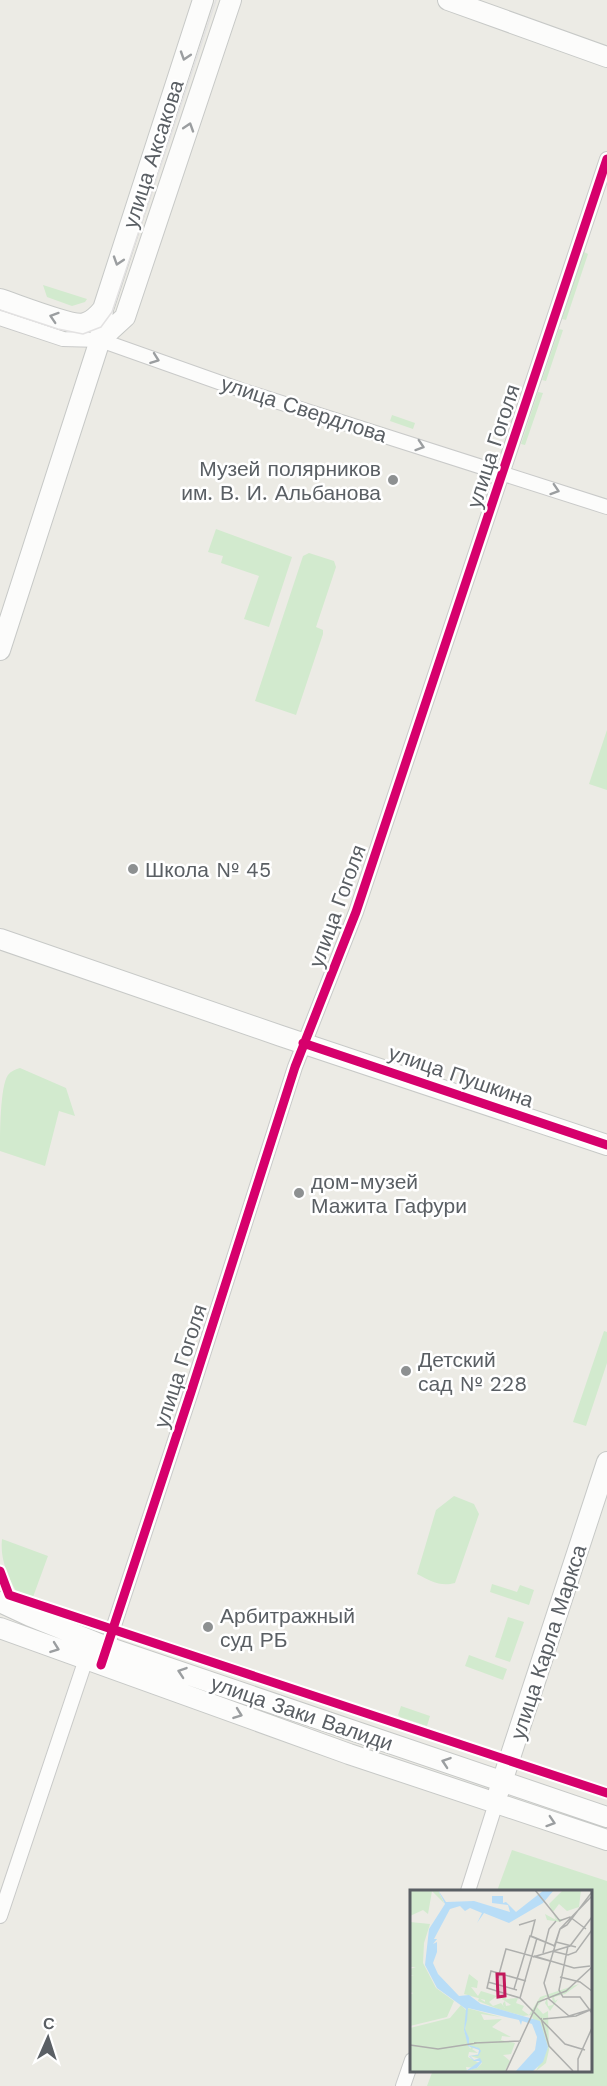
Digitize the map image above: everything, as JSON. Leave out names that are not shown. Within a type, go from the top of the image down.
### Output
[{"type":"main road","name":"улица Аксакова","points":[[0,650],[100,340],[103,309],[203,0]]},
{"type":"main road","points":[[100,340],[125,317],[231,0]]},
{"type":"main road","points":[[448,0],[607,57]]},
{"type":"main road","points":[[0,299],[69,322],[84,324],[94,319],[103,309]]},
{"type":"main road","name":"улица Пушкина","points":[[0,939],[607,1145]]},
{"type":"main road","name":"улица Карла Маркса","points":[[496,1803],[607,1462]]},
{"type":"main road","name":"улица Заки Валиди","points":[[0,1602],[30,1616],[98,1657],[349,1754],[607,1840]]},
{"type":"main road","name":"улица Заки Валиди","points":[[0,1628],[502,1781],[607,1817]]},
{"type":"street","name":"улица Гоголя","points":[[0,1916],[98,1657],[303,1043],[356,912],[607,159]]},
{"type":"street","name":"улица Свердлова","points":[[0,318],[63,339],[100,340],[241,390],[607,507]]},
{"type":"street","name":"улица Карла Маркса","points":[[468,1890],[496,1803]]},
{"type":"street","points":[[403,2086],[410,2066]]},
{"type":"green space","points":[[584,252],[588,254],[566,320],[562,319]]},
{"type":"green space","points":[[43,285],[87,299],[85,302],[72,306],[47,297]]},
{"type":"green space","points":[[559,329],[563,330],[546,381],[542,380]]},
{"type":"green space","points":[[538,392],[543,393],[525,445],[521,444]]},
{"type":"green space","points":[[392,415],[415,423],[413,429],[390,421]]},
{"type":"green space","points":[[216,529],[292,557],[269,627],[244,619],[259,576],[221,563],[223,556],[208,552]]},
{"type":"green space","points":[[309,553],[334,561],[336,567],[316,627],[323,630],[323,634],[296,715],[255,701],[303,556]]},
{"type":"green space","points":[[607,730],[607,790],[589,784]]},
{"type":"green space","points":[[20,1068],[66,1088],[75,1116],[59,1111],[45,1166],[0,1151],[3,1089],[8,1075]]},
{"type":"green space","points":[[604,1331],[607,1332],[607,1363],[586,1426],[573,1422]]},
{"type":"green space","points":[[454,1496],[474,1504],[479,1514],[455,1583],[440,1584],[417,1574],[436,1510]]},
{"type":"green space","points":[[2,1539],[48,1556],[33,1597],[16,1591],[5,1566]]},
{"type":"green space","points":[[492,1584],[517,1592],[520,1585],[534,1590],[529,1605],[490,1592]]},
{"type":"green space","points":[[508,1617],[524,1622],[510,1662],[495,1657]]},
{"type":"green space","points":[[469,1655],[507,1669],[503,1680],[465,1666]]},
{"type":"green space","points":[[401,1706],[430,1716],[427,1726],[400,1717],[398,1715]]},
{"type":"green space","points":[[512,1850],[607,1881],[607,2086],[427,2086],[433,2071],[592,2071],[592,1890],[497,1890]]},
{"type":"tram line","points":[[0,310],[58,329],[83,334],[101,327],[112,312],[216,0]]},
{"type":"cycle path","points":[[101,1665],[295,1067],[356,912],[607,159]]},
{"type":"cycle path","points":[[303,1043],[607,1145]]},
{"type":"cycle path","points":[[0,1571],[9,1595],[607,1793]]},
{"type":"place","name":"Музей полярников им. В. И. Альбанова","points":[[393,480]]},
{"type":"place","name":"Школа № 45","points":[[133,869]]},
{"type":"place","name":"дом-музей Мажита Гафури","points":[[299,1193]]},
{"type":"place","name":"Детский сад № 228","points":[[406,1371]]},
{"type":"place","name":"Арбитражный суд РБ","points":[[208,1627]]}]
